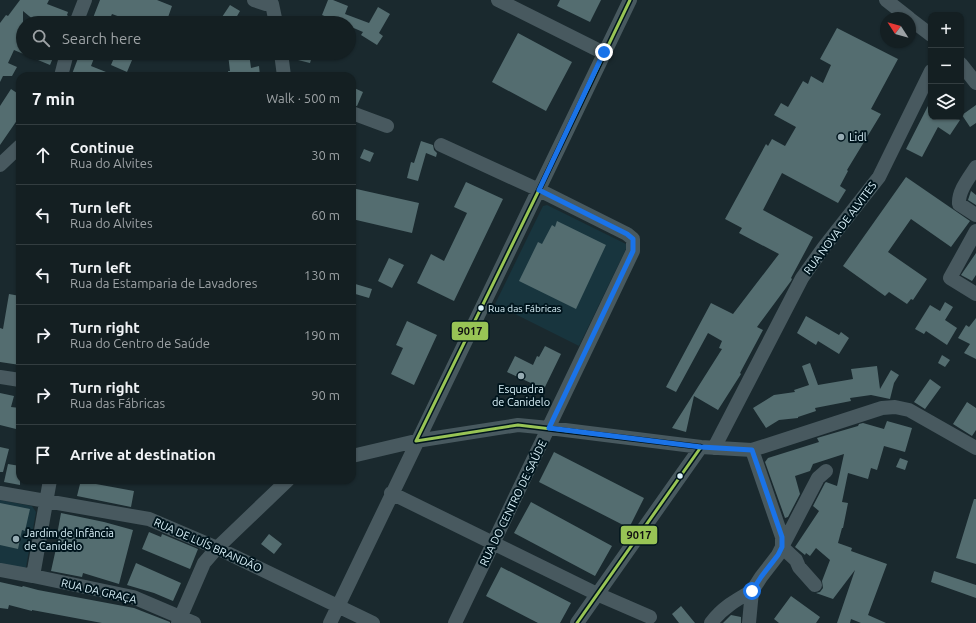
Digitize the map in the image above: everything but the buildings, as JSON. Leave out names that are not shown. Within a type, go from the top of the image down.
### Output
[{"type":"street","points":[[79,16],[85,0]]},
{"type":"street","points":[[254,0],[266,4],[275,2],[276,16]]},
{"type":"street","points":[[498,0],[604,52]]},
{"type":"street","points":[[330,623],[416,441],[630,0]]},
{"type":"street","points":[[886,0],[902,12]]},
{"type":"street","points":[[916,23],[928,33]]},
{"type":"street","points":[[62,72],[65,60]]},
{"type":"street","points":[[282,60],[283,72]]},
{"type":"street","points":[[964,68],[976,83]]},
{"type":"street","name":"RUA NOVA DE ALVITES","points":[[577,623],[707,447],[802,278],[824,247],[879,177],[928,77]]},
{"type":"street","points":[[356,114],[387,126]]},
{"type":"street","points":[[441,145],[539,190]]},
{"type":"street","points":[[0,165],[16,150]]},
{"type":"street","points":[[976,168],[966,183],[959,198],[959,204],[976,215]]},
{"type":"street","name":"RUA DO CENTRO DE SAÚDE","points":[[455,623],[633,251],[633,239],[627,234],[539,190]]},
{"type":"street","points":[[976,231],[950,278],[976,294]]},
{"type":"street","points":[[0,377],[16,379]]},
{"type":"street","points":[[356,455],[416,441],[518,425],[707,447],[752,450],[882,408],[895,407],[909,410],[976,448]]},
{"type":"street","points":[[752,450],[782,537],[782,547],[796,560],[799,567],[815,585]]},
{"type":"street","points":[[711,623],[717,614],[733,602],[752,591],[782,547],[818,478],[826,471]]},
{"type":"street","points":[[34,576],[49,484]]},
{"type":"street","points":[[179,620],[204,562],[284,484]]},
{"type":"street","name":"RUA DE LUÍS BRANDÃO","points":[[0,493],[149,519],[217,548],[338,606]]},
{"type":"street","points":[[391,493],[597,594],[650,617]]},
{"type":"street","name":"RUA DA GRAÇA","points":[[0,570],[133,597],[179,620],[194,623]]},
{"type":"street","points":[[749,623],[752,591]]},
{"type":"street","points":[[338,606],[373,623]]},
{"type":"shaded area","points":[[547,205],[628,245],[579,346],[495,304],[543,206]]},
{"type":"shaded area","name":"Jardim de Infância de Canidelo","points":[[0,500],[32,506],[36,512],[26,567],[24,569],[0,566]]},
{"type":"transit line","name":"9017","points":[[416,441],[630,0]]},
{"type":"transit line","name":"9017","points":[[416,441],[518,425],[701,447]]},
{"type":"transit line","name":"9017","points":[[577,623],[701,447]]},
{"type":"place","name":"Lidl","points":[[841,137]]},
{"type":"place","name":"Rua das Fábricas","points":[[481,308]]},
{"type":"place","name":"Esquadra de Canidelo","points":[[521,376]]},
{"type":"place","name":"Jardim de Infância de Canidelo","points":[[16,539]]},
{"type":"route","points":[[604,52],[539,190],[627,234],[633,239],[633,251],[549,428],[701,447],[752,450],[782,537],[782,547],[778,555],[752,591]]}]
